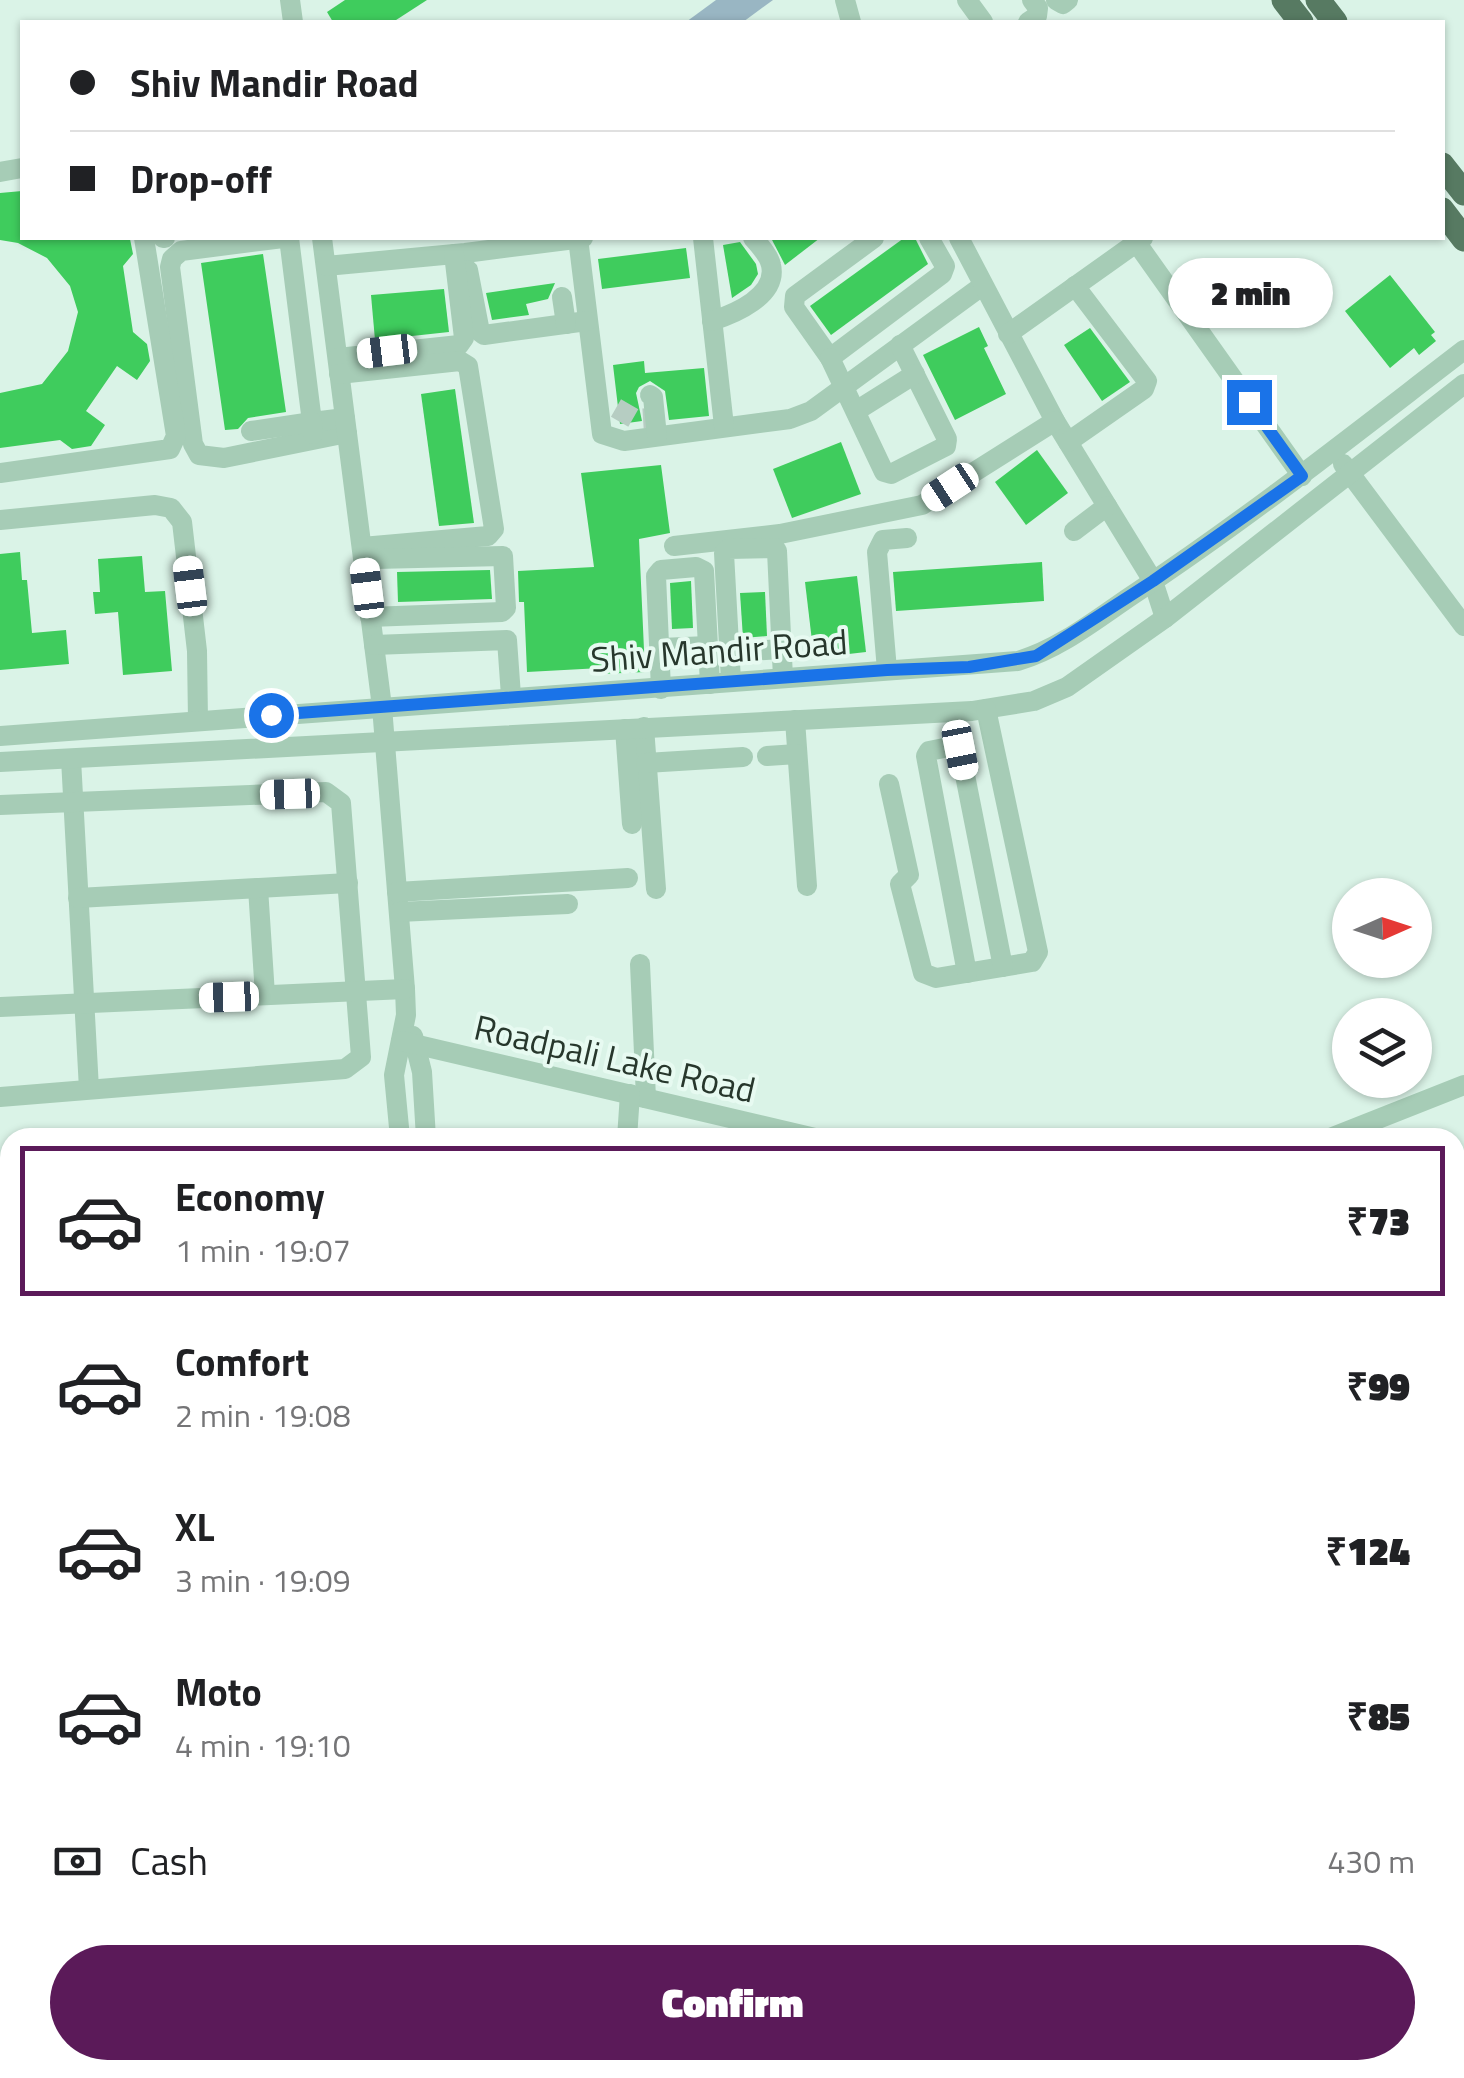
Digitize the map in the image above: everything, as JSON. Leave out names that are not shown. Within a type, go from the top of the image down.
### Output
[{"type":"main road","points":[[1284,0],[1299,20]]},
{"type":"main road","points":[[1318,0],[1333,20]]},
{"type":"main road","points":[[1445,169],[1464,193]]},
{"type":"main road","points":[[1445,214],[1464,239]]},
{"type":"street","points":[[1031,20],[1037,16],[1038,8],[1032,0]]},
{"type":"street","points":[[1056,0],[1063,4],[1068,0]]},
{"type":"street","points":[[0,474],[170,449],[176,436],[144,240]]},
{"type":"street","points":[[271,240],[180,252],[172,259],[193,444],[200,455],[224,458],[346,425]]},
{"type":"street","points":[[286,240],[313,431]]},
{"type":"street","points":[[322,240],[382,707],[408,1043],[422,1072],[425,1128]]},
{"type":"street","points":[[326,266],[459,254],[501,243],[548,240]]},
{"type":"street","points":[[576,323],[580,240]]},
{"type":"street","points":[[704,240],[724,311],[724,426]]},
{"type":"street","points":[[724,311],[763,292],[769,280],[771,264],[754,240]]},
{"type":"street","points":[[871,240],[795,296],[794,307],[830,358],[884,472],[891,474],[946,446],[948,439],[900,345]]},
{"type":"street","points":[[830,358],[942,274],[945,266],[930,240]]},
{"type":"street","points":[[960,240],[1054,421],[1153,581],[1165,618]]},
{"type":"street","points":[[1008,334],[1140,240],[1302,476]]},
{"type":"street","points":[[459,254],[484,336],[576,323]]},
{"type":"street","points":[[338,366],[459,346],[464,338],[459,254]]},
{"type":"street","points":[[562,297],[603,370],[607,408],[602,434],[624,441],[654,424],[724,426],[790,419],[812,411],[982,286]]},
{"type":"street","points":[[1068,442],[1144,389],[1147,381],[1075,286]]},
{"type":"street","name":"Shiv Mandir Road","points":[[0,736],[511,696],[969,667],[1036,656],[1153,581],[1302,476],[1464,350]]},
{"type":"street","points":[[338,366],[460,361],[468,366],[494,529],[488,536],[362,553]]},
{"type":"street","points":[[856,411],[915,374]]},
{"type":"street","name":"Shiv Mandir Road","points":[[0,762],[986,709],[1034,701],[1067,687],[1165,618],[1464,384]]},
{"type":"street","points":[[650,396],[654,424]]},
{"type":"street","points":[[674,546],[780,534],[922,505],[1054,421]]},
{"type":"street","points":[[251,432],[313,431]]},
{"type":"street","points":[[1332,451],[1464,626]]},
{"type":"street","points":[[0,520],[155,505],[171,508],[182,522],[196,651],[198,721]]},
{"type":"street","points":[[1074,531],[1107,506]]},
{"type":"street","points":[[887,670],[877,552],[883,540],[908,538]]},
{"type":"street","points":[[720,682],[730,652],[724,553],[728,549],[777,551],[783,678]]},
{"type":"street","points":[[362,553],[502,556],[506,608],[502,612],[370,617]]},
{"type":"street","points":[[661,689],[656,576],[661,570],[704,570],[708,646],[720,682]]},
{"type":"street","points":[[374,645],[507,640],[511,696]]},
{"type":"street","points":[[661,648],[708,646]]},
{"type":"street","points":[[730,652],[782,649]]},
{"type":"street","points":[[889,784],[909,875],[900,884],[923,973],[936,978],[1032,962],[1038,952],[986,709]]},
{"type":"street","points":[[795,720],[807,886]]},
{"type":"street","points":[[635,728],[646,763],[656,889]]},
{"type":"street","points":[[632,824],[635,728]]},
{"type":"street","points":[[967,973],[926,756],[929,750],[954,746],[960,750],[1003,967]]},
{"type":"street","points":[[767,756],[797,754]]},
{"type":"street","points":[[646,763],[742,756]]},
{"type":"street","points":[[71,759],[89,1090]]},
{"type":"street","points":[[0,806],[326,792],[341,803],[361,1057],[346,1069],[0,1096]]},
{"type":"street","points":[[398,902],[628,878]]},
{"type":"street","points":[[78,898],[348,883]]},
{"type":"street","points":[[258,888],[265,995]]},
{"type":"street","points":[[398,902],[568,904]]},
{"type":"street","points":[[630,1128],[638,1096],[640,964]]},
{"type":"street","points":[[0,1006],[405,989]]},
{"type":"street","points":[[399,1128],[394,1074],[408,1043]]},
{"type":"street","name":"Roadpali Lake Road","points":[[408,1043],[773,1128]]},
{"type":"street","points":[[1355,1128],[1464,1085]]},
{"type":"shaded area","points":[[716,0],[773,0],[746,20],[689,20]]},
{"type":"building","points":[[345,0],[427,0],[396,20],[332,20],[327,12]]},
{"type":"building","points":[[20,191],[20,240],[130,240],[133,254],[123,266],[133,332],[147,344],[150,361],[137,380],[117,366],[86,411],[105,425],[91,446],[72,449],[60,440],[0,448],[0,393],[42,384],[68,351],[78,312],[70,286],[47,258],[18,243],[0,240],[0,193]]},
{"type":"building","points":[[772,240],[817,240],[785,265]]},
{"type":"building","points":[[901,240],[916,240],[928,264],[831,335],[810,306]]},
{"type":"building","points":[[740,242],[756,264],[758,274],[751,285],[732,298],[723,245]]},
{"type":"building","points":[[686,248],[690,278],[602,289],[598,259]]},
{"type":"building","points":[[263,254],[286,412],[248,418],[238,429],[225,430],[201,263]]},
{"type":"building","points":[[1390,275],[1435,332],[1431,335],[1436,341],[1419,355],[1414,348],[1390,368],[1345,311]]},
{"type":"building","points":[[555,283],[548,299],[526,304],[529,315],[492,320],[486,293]]},
{"type":"building","points":[[444,289],[449,332],[375,340],[371,295]]},
{"type":"building","points":[[979,327],[988,346],[984,348],[1006,394],[955,420],[923,355]]},
{"type":"building","points":[[1090,328],[1130,382],[1102,401],[1064,345]]},
{"type":"building","points":[[644,361],[645,373],[704,368],[709,416],[669,420],[665,391],[650,381],[636,393],[642,421],[620,424],[613,365]]},
{"type":"building","points":[[455,389],[474,523],[439,526],[421,394]]},
{"type":"building","points":[[841,442],[861,494],[792,518],[773,469]]},
{"type":"building","points":[[1037,450],[1068,493],[1026,525],[995,482]]},
{"type":"building","points":[[661,465],[670,533],[639,539],[645,672],[601,674],[601,668],[527,672],[524,602],[519,602],[518,571],[594,567],[581,473]]},
{"type":"building","points":[[20,552],[32,633],[66,630],[69,664],[0,670],[0,554]]},
{"type":"building","points":[[142,556],[145,592],[165,591],[172,671],[123,675],[118,612],[95,614],[93,592],[100,592],[98,559]]},
{"type":"building","points":[[1042,562],[1044,601],[896,611],[893,572]]},
{"type":"building","points":[[490,570],[492,599],[398,602],[397,572]]},
{"type":"building","points":[[857,576],[866,652],[814,658],[805,582]]},
{"type":"building","points":[[691,581],[693,628],[672,629],[670,583]]},
{"type":"building","points":[[765,592],[767,636],[743,638],[740,593]]},
{"type":"tunnel","points":[[616,408],[635,419],[651,418]]},
{"type":"route","points":[[271,715],[969,667],[1036,656],[1153,581],[1302,476],[1249,402]]}]
